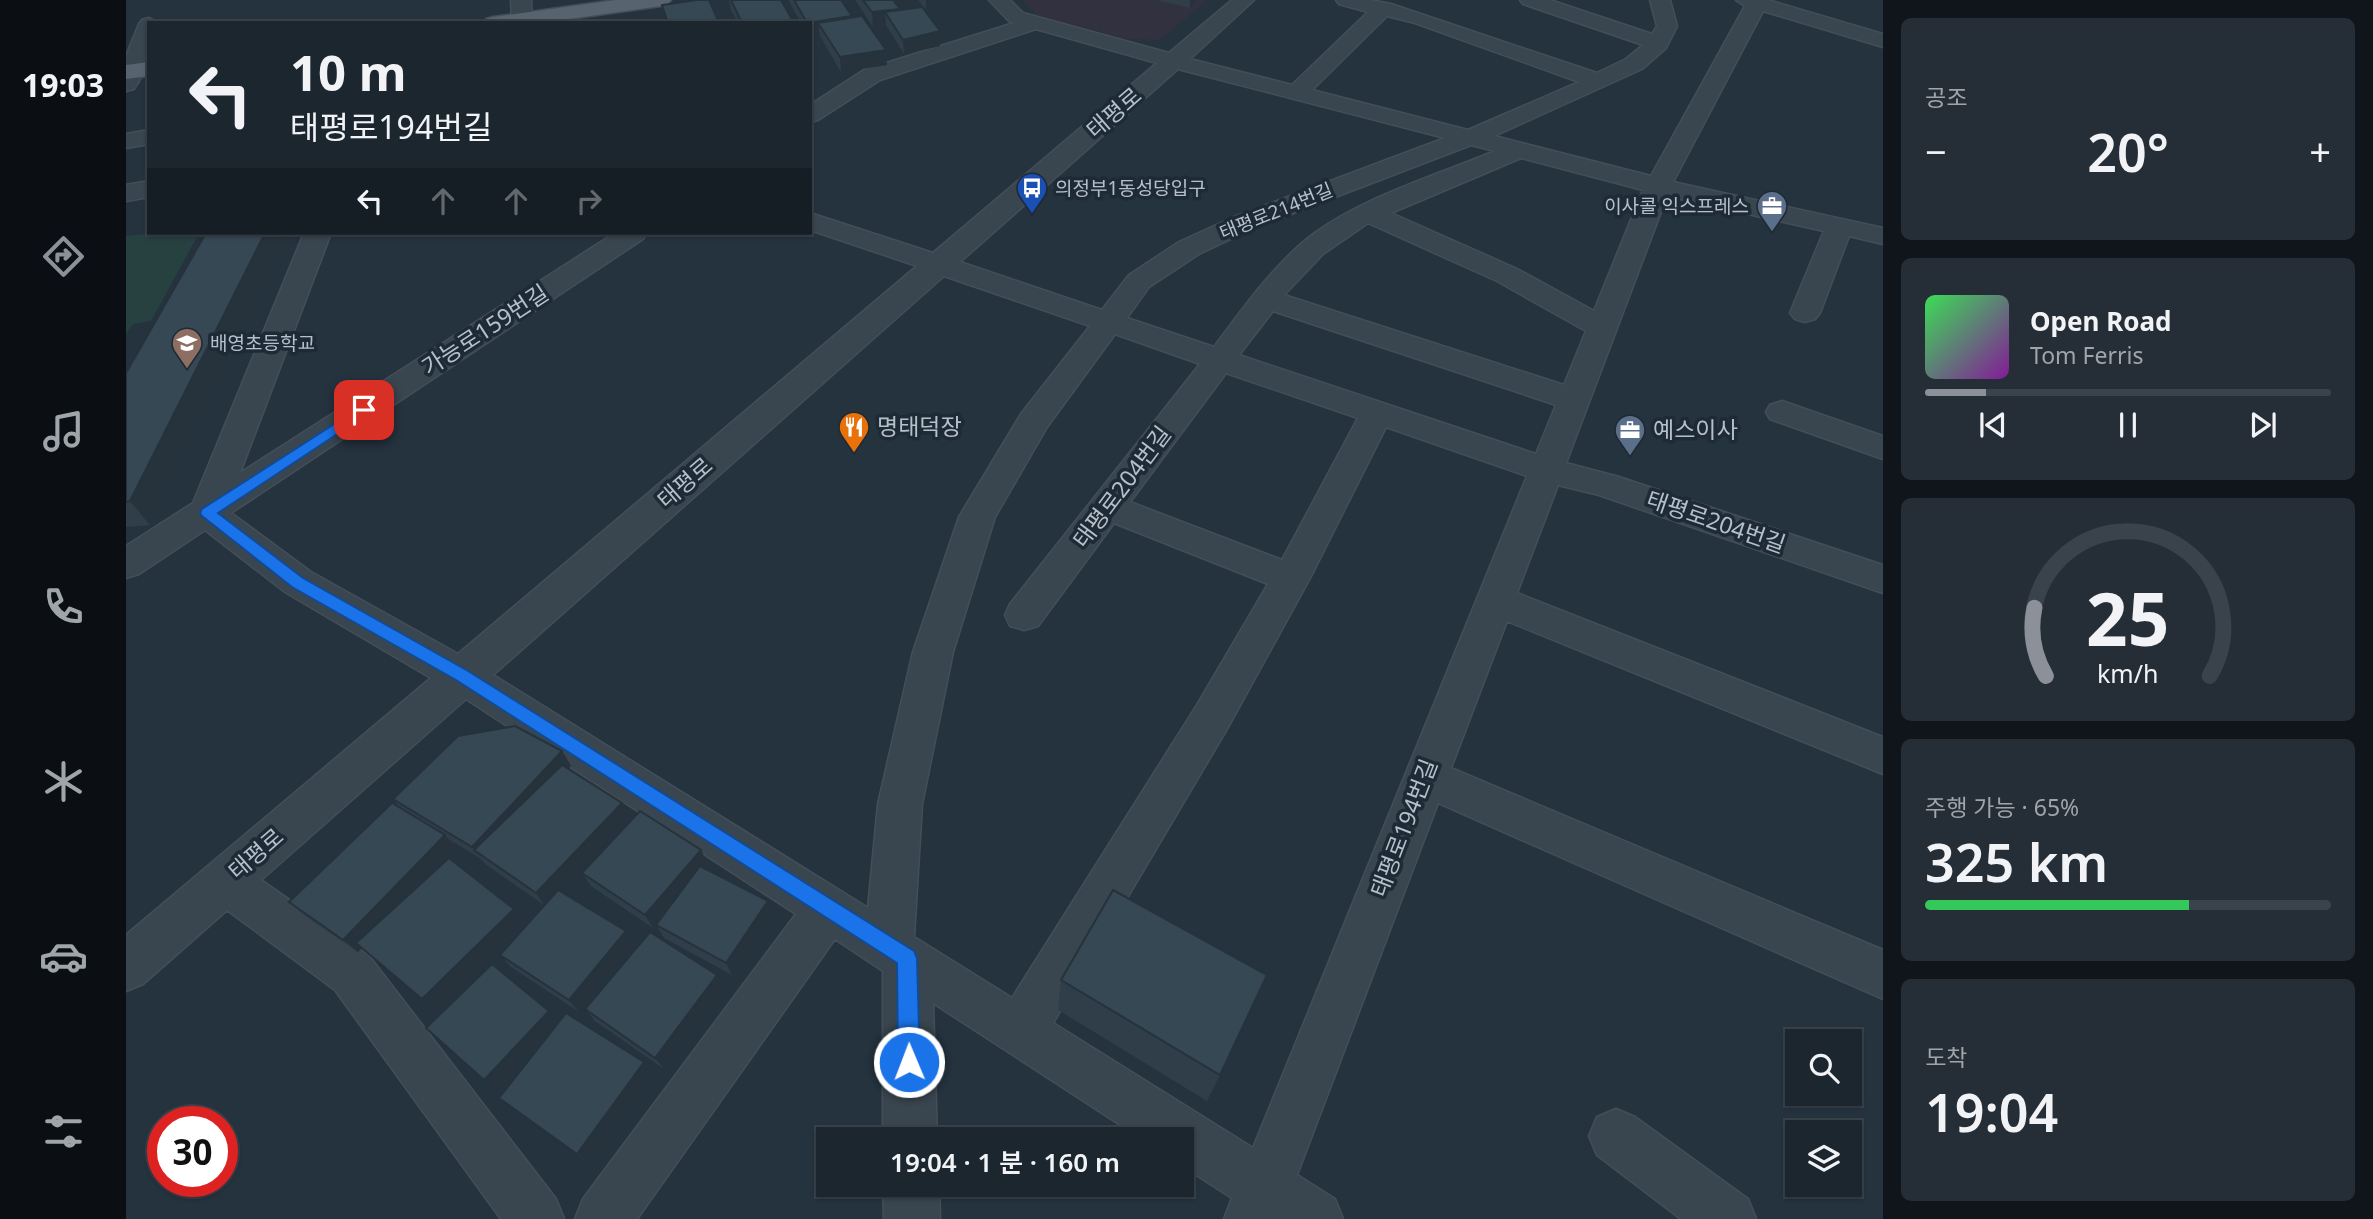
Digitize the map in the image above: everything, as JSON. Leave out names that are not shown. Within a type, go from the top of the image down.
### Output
[{"type":"main road","points":[[499,21],[521,14],[661,0]]},
{"type":"street","points":[[150,21],[158,0]]},
{"type":"street","points":[[999,0],[1016,17],[1173,61],[1658,186],[1883,236]]},
{"type":"street","name":"태평로","points":[[126,967],[1244,0]]},
{"type":"street","points":[[1346,0],[1384,8],[1597,80]]},
{"type":"street","points":[[1530,0],[1658,43],[1667,26],[1660,0]]},
{"type":"street","points":[[1547,470],[1658,186],[1752,2],[1883,41]]},
{"type":"street","points":[[1296,93],[1384,8]]},
{"type":"street","points":[[822,82],[872,75],[1034,23]]},
{"type":"street","points":[[133,74],[147,30]]},
{"type":"street","name":"태평로214번길","points":[[1108,322],[1139,281],[1189,248],[1298,201],[1510,121],[1634,64],[1658,43]]},
{"type":"street","points":[[812,114],[872,75]]},
{"type":"street","points":[[126,141],[147,137]]},
{"type":"street","name":"태평로204번길","points":[[1024,615],[1284,276],[1313,248],[1357,218],[1520,150]]},
{"type":"street","points":[[126,192],[147,189]]},
{"type":"street","points":[[1368,213],[1507,275],[1603,328]]},
{"type":"street","name":"태평로204번길","points":[[812,222],[1547,470],[1606,485],[1883,579]]},
{"type":"street","points":[[1805,313],[1839,226]]},
{"type":"street","points":[[316,235],[207,513],[298,582],[462,676],[1020,1031],[1258,1203],[1315,1219]]},
{"type":"street","name":"가능로159번길","points":[[129,561],[207,513],[630,235]]},
{"type":"street","points":[[1266,299],[1575,400]]},
{"type":"street","points":[[909,1127],[898,953],[900,804],[933,652],[977,517],[1033,422],[1108,322]]},
{"type":"street","points":[[1020,1031],[1212,717],[1291,578],[1378,411]]},
{"type":"street","points":[[1782,412],[1883,447]]},
{"type":"street","name":"태평로194번길","points":[[1258,1203],[1547,470]]},
{"type":"street","points":[[1106,506],[1291,578]]},
{"type":"street","points":[[1495,600],[1883,756]]},
{"type":"street","points":[[1424,777],[1883,975]]},
{"type":"street","points":[[225,881],[352,973],[536,1219]]},
{"type":"street","points":[[603,1219],[828,909]]},
{"type":"street","points":[[1616,1136],[1728,1219]]},
{"type":"street","points":[[911,1197],[912,1219]]},
{"type":"shaded area","points":[[1023,0],[1207,0],[1160,40],[1126,39],[1036,15]]},
{"type":"green space","points":[[198,235],[151,321],[133,324],[126,334],[126,236]]},
{"type":"building","points":[[709,0],[718,21],[667,21],[662,5]]},
{"type":"building","points":[[731,0],[781,0],[793,21],[741,21]]},
{"type":"building","points":[[794,0],[841,0],[852,16],[812,22],[806,21]]},
{"type":"building","points":[[863,0],[893,0],[900,9],[872,12]]},
{"type":"building","points":[[922,7],[940,31],[903,40],[885,12]]},
{"type":"building","points":[[862,16],[886,50],[840,57],[818,23]]},
{"type":"building","points":[[205,235],[264,235],[130,501],[126,502],[126,373]]},
{"type":"building","points":[[515,726],[562,751],[472,847],[393,799],[458,736]]},
{"type":"building","points":[[562,765],[622,803],[536,893],[474,850]]},
{"type":"building","points":[[392,803],[445,835],[343,940],[289,902]]},
{"type":"building","points":[[640,811],[701,850],[645,915],[582,873]]},
{"type":"building","points":[[449,858],[514,909],[422,999],[356,943]]},
{"type":"building","points":[[700,866],[768,901],[726,963],[656,925]]},
{"type":"building","points":[[558,890],[626,931],[569,1000],[500,955]]},
{"type":"building","points":[[1113,890],[1267,975],[1220,1075],[1061,980]]},
{"type":"building","points":[[650,932],[717,975],[655,1058],[585,1009]]},
{"type":"building","points":[[492,964],[549,1011],[484,1080],[426,1028]]},
{"type":"building","points":[[566,1013],[644,1062],[577,1154],[499,1098]]},
{"type":"place","name":"의정부1동성당입구","points":[[1032,215]]},
{"type":"place","name":"이사콜 익스프레스","points":[[1772,233]]},
{"type":"place","name":"배영초등학교","points":[[187,370]]},
{"type":"place","name":"명태덕장","points":[[854,454]]},
{"type":"place","name":"예스이사","points":[[1630,457]]},
{"type":"route","points":[[364,410],[207,513],[298,582],[462,676],[907,958],[909,1062]]}]
